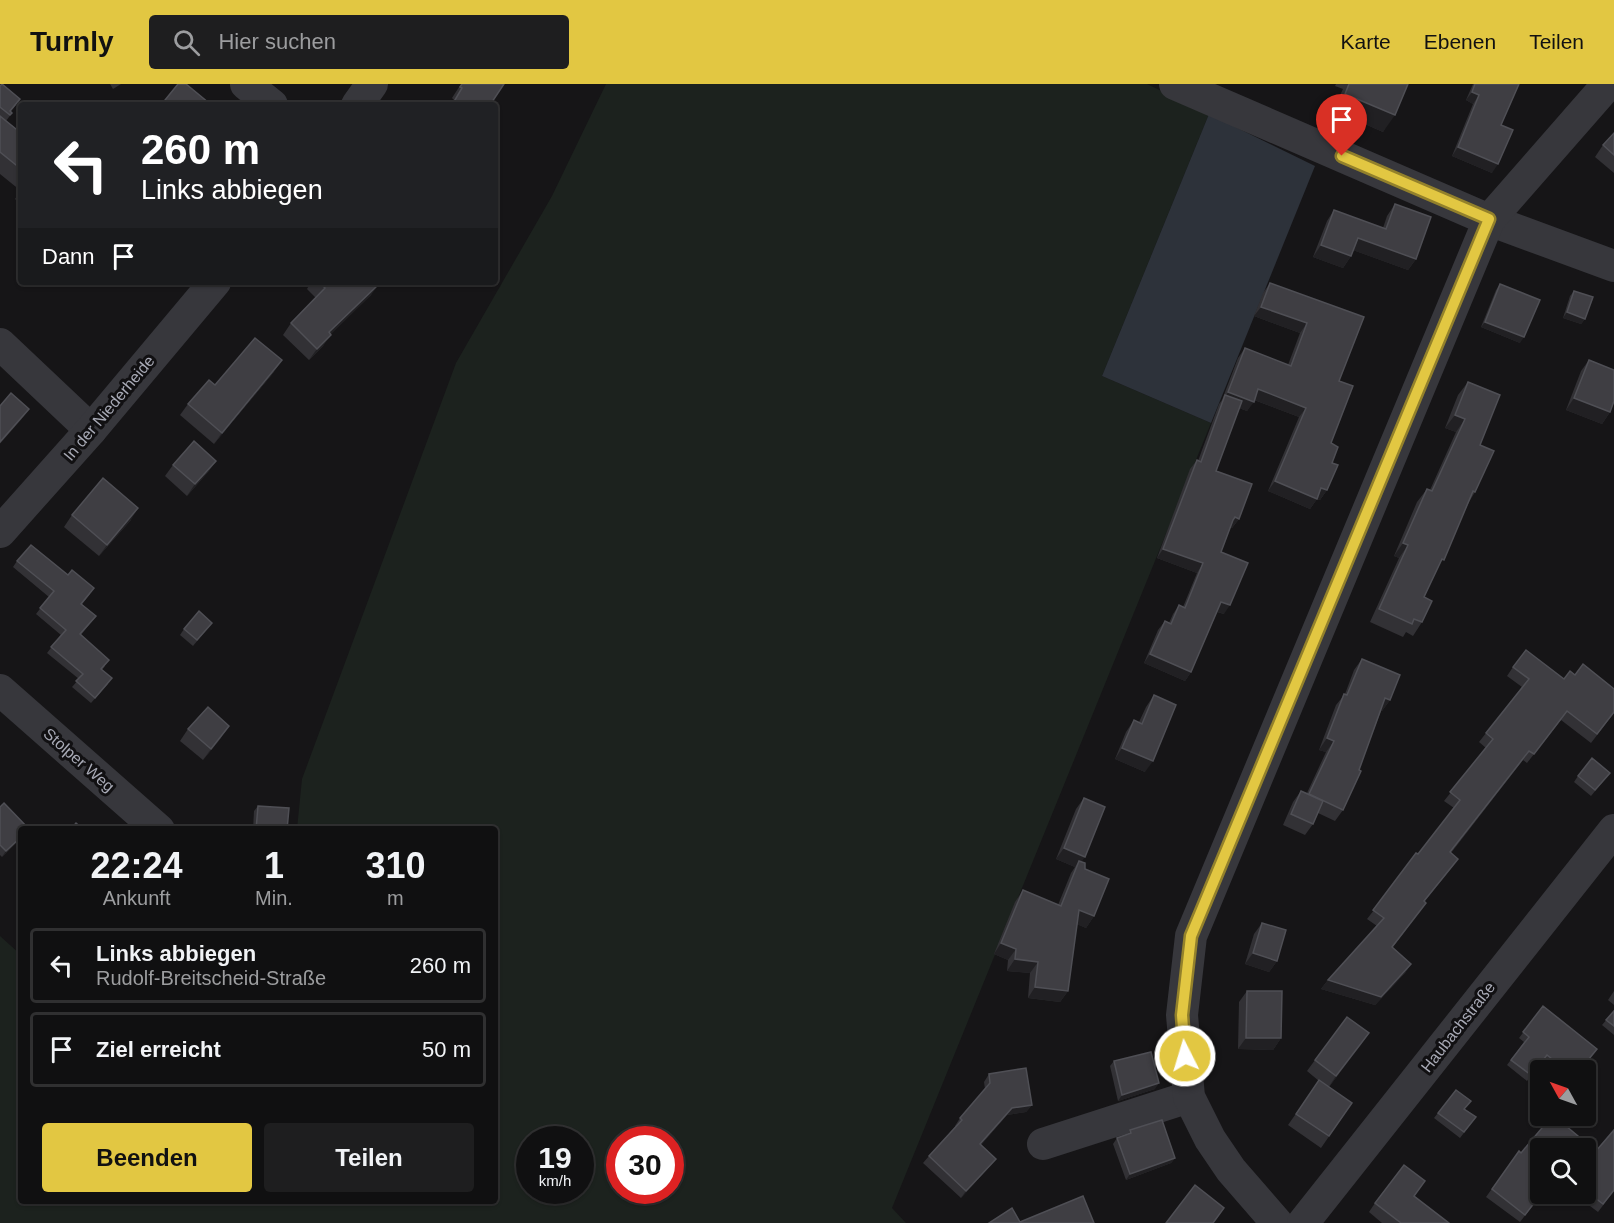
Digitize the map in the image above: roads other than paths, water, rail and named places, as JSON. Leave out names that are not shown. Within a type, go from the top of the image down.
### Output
[{"type":"street","points":[[246,84],[268,102]]},
{"type":"street","points":[[359,102],[372,84]]},
{"type":"street","points":[[1174,84],[1489,219],[1614,266]]},
{"type":"street","points":[[1277,1223],[1231,1170],[1210,1139],[1189,1097],[1182,1015],[1191,936],[1489,219],[1608,84]]},
{"type":"street","name":"In der Niederheide","points":[[0,532],[91,430],[212,285]]},
{"type":"street","points":[[0,345],[91,430]]},
{"type":"street","name":"Stolper Weg","points":[[0,690],[154,826]]},
{"type":"street","name":"Haubachstraße","points":[[1303,1223],[1614,830]]},
{"type":"street","points":[[1043,1144],[1189,1097]]}]
